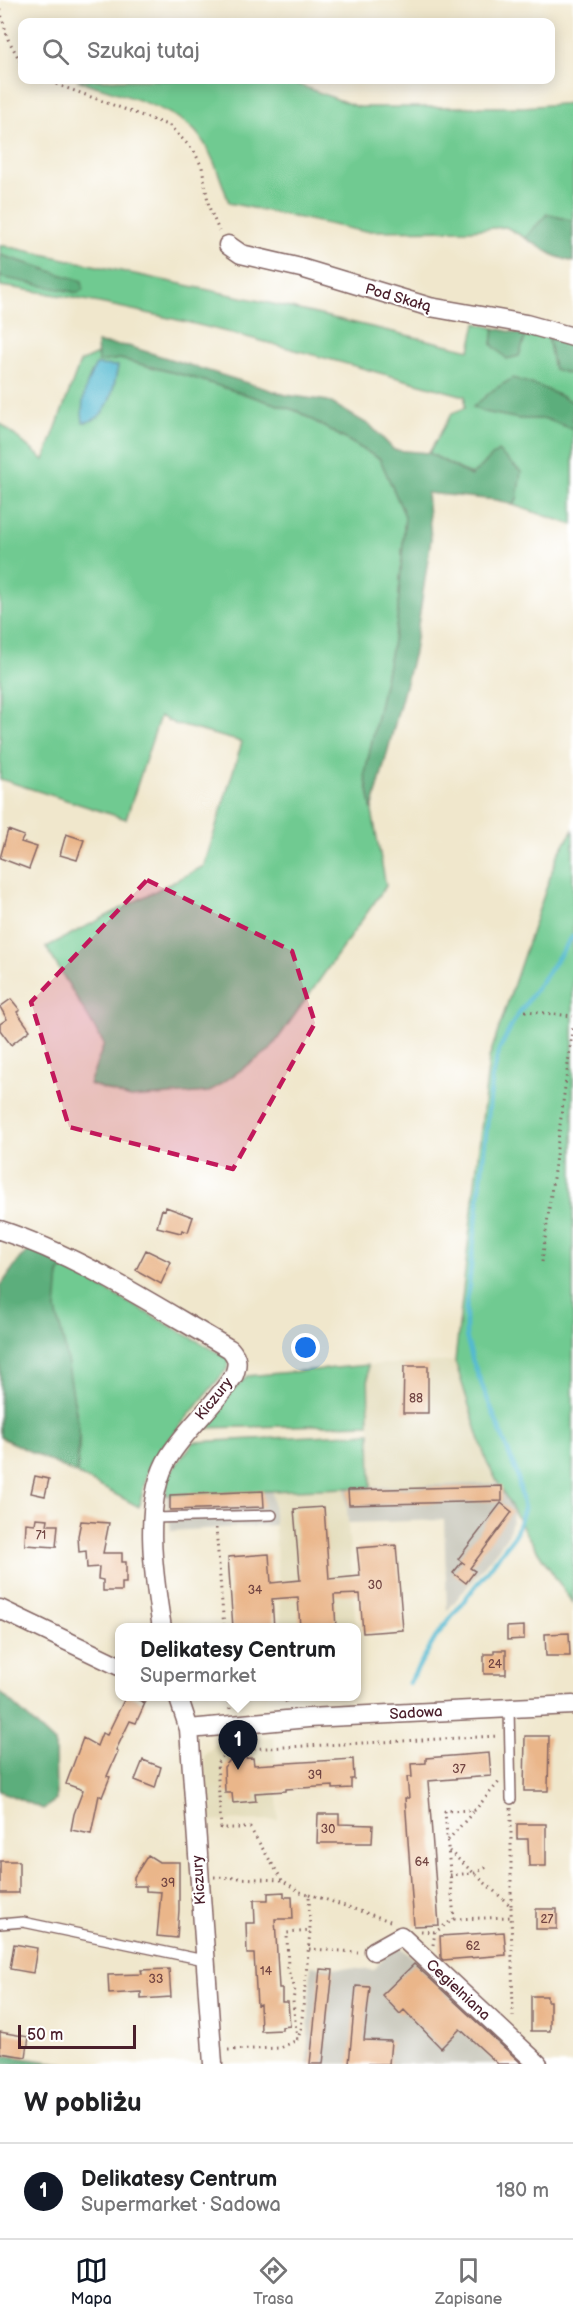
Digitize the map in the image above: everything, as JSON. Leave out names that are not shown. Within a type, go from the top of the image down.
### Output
[{"type":"street","name":"Pod Skałą","points":[[228,245],[241,254],[301,268],[430,307],[526,324],[573,337]]},
{"type":"street","name":"Kiczury","points":[[0,1230],[39,1243],[79,1263],[230,1349],[236,1355],[238,1365],[229,1384],[193,1425],[170,1456],[158,1484],[153,1518],[154,1557],[161,1623]]},
{"type":"street","points":[[0,1609],[115,1664]]},
{"type":"street","name":"Kiczury","points":[[180,1701],[189,1729],[212,2057]]},
{"type":"street","name":"Sadowa","points":[[189,1729],[308,1718],[573,1706]]},
{"type":"street","name":"Cegielniana","points":[[374,1951],[401,1936],[538,2064]]},
{"type":"lane","points":[[153,1518],[272,1515]]},
{"type":"lane","points":[[509,1709],[511,1799]]},
{"type":"lane","points":[[0,1924],[23,1922],[204,1960]]},
{"type":"path","points":[[0,10],[8,39],[18,56]]},
{"type":"path","points":[[56,84],[170,126],[182,136],[202,167],[209,207],[219,232],[228,245]]},
{"type":"path","points":[[525,1011],[573,1016]]},
{"type":"path","points":[[542,1262],[573,1026]]},
{"type":"path","points":[[215,1517],[224,1623]]},
{"type":"path","points":[[229,1701],[230,1711]]},
{"type":"path","points":[[401,1927],[395,1923],[300,1892],[282,1880],[250,1828],[221,1828],[217,1763],[228,1750],[498,1735],[499,1747]]},
{"type":"path","points":[[447,1841],[500,1781]]},
{"type":"path","points":[[511,1799],[514,2042]]},
{"type":"path","points":[[454,1919],[445,1811],[475,1810]]},
{"type":"path","points":[[448,1849],[511,1906]]},
{"type":"path","points":[[450,1875],[475,1873],[489,1866]]},
{"type":"path","points":[[198,1876],[282,1880]]},
{"type":"path","points":[[212,2057],[280,2048],[297,2040],[301,2030],[309,1949],[309,1894]]},
{"type":"path","points":[[416,1931],[435,1932],[454,1919],[512,1917]]},
{"type":"path","points":[[297,2040],[292,2001],[295,1988],[288,1971],[287,1933],[310,1931]]},
{"type":"path","points":[[309,1949],[367,1953],[374,1951]]},
{"type":"path","points":[[295,1988],[305,1987]]},
{"type":"highlighted area","points":[[147,880],[292,951],[315,1023],[233,1169],[69,1127],[31,1002]]},
{"type":"shaded area","points":[[455,1361],[487,1463],[498,1483],[371,1487],[368,1365]]},
{"type":"shaded area","points":[[498,1483],[514,1512],[509,1533],[447,1611],[444,1520],[348,1523],[345,1488]]},
{"type":"shaded area","points":[[345,1488],[356,1623],[282,1623],[272,1490]]},
{"type":"shaded area","points":[[272,1490],[275,1525],[171,1531],[166,1495]]},
{"type":"shaded area","points":[[222,1738],[274,1738],[278,1820],[207,1821],[204,1756]]},
{"type":"shaded area","points":[[397,1944],[531,2064],[307,2064],[311,1966],[374,1970],[391,1948]]},
{"type":"green space","points":[[89,84],[297,84],[358,107],[523,107],[573,103],[573,221],[547,214],[525,238],[506,227],[470,230],[361,231],[229,203],[216,166],[207,147],[196,132],[173,115]]},
{"type":"green space","points":[[547,214],[573,221],[573,262],[555,256],[525,238]]},
{"type":"green space","points":[[0,245],[269,303],[470,350],[476,323],[494,328],[492,345],[519,355],[526,335],[548,337],[554,369],[573,375],[573,402],[543,388],[485,412],[520,419],[546,419],[573,429],[573,525],[513,505],[517,499],[429,453],[452,413],[465,408],[465,396],[176,320],[59,295],[0,286],[0,277],[11,278],[46,269],[0,255]]},
{"type":"green space","points":[[0,255],[82,281],[83,289],[78,293],[0,277]]},
{"type":"green space","points":[[494,328],[526,335],[519,356],[507,359],[492,345]]},
{"type":"green space","points":[[548,337],[573,347],[573,375],[554,369]]},
{"type":"green space","points":[[97,343],[128,346],[286,395],[328,401],[371,426],[394,450],[429,453],[471,476],[498,451],[521,472],[517,499],[513,505],[497,500],[427,493],[431,539],[414,652],[372,810],[365,774],[397,622],[405,516],[380,459],[297,411],[191,377],[120,359],[98,362]]},
{"type":"green space","points":[[97,354],[98,362],[120,359],[191,377],[297,411],[380,459],[405,516],[397,622],[365,774],[386,886],[270,1050],[209,1092],[130,1098],[89,1084],[104,1044],[46,947],[204,866],[242,742],[175,724],[160,716],[126,819],[0,779],[0,423],[44,460],[80,362]]},
{"type":"green space","points":[[513,378],[543,388],[573,402],[573,429],[546,419],[520,419],[485,412],[473,407],[493,390]]},
{"type":"green space","points":[[573,830],[573,1604],[527,1535],[487,1463],[455,1361],[489,1058],[557,856]]},
{"type":"green space","points":[[31,1249],[63,1266],[59,1273],[56,1310],[79,1431],[77,1474],[0,1437],[0,1287],[20,1258]]},
{"type":"green space","points":[[63,1266],[230,1359],[227,1369],[150,1462],[139,1507],[77,1474],[79,1432],[77,1414],[62,1347],[56,1302],[57,1283]]},
{"type":"green space","points":[[368,1365],[369,1424],[205,1428],[206,1420],[247,1376]]},
{"type":"green space","points":[[370,1433],[371,1487],[166,1495],[168,1475],[194,1442]]},
{"type":"green space","points":[[0,1692],[55,1743],[56,1800],[43,1809],[0,1791]]},
{"type":"green space","points":[[0,2055],[66,2064],[0,2064]]},
{"type":"water","points":[[96,365],[118,366],[109,402],[104,410],[92,420],[83,422],[82,408],[85,393]]},
{"type":"building","points":[[8,830],[24,836],[21,842],[37,847],[29,869],[0,858]]},
{"type":"building","points":[[66,834],[84,840],[77,860],[60,855]]},
{"type":"building","points":[[11,999],[20,1010],[17,1012],[30,1030],[11,1045],[0,1030],[0,1024],[7,1019],[0,1007]]},
{"type":"building","points":[[166,1207],[193,1217],[188,1232],[182,1230],[181,1233],[157,1227],[162,1209],[165,1210]]},
{"type":"building","points":[[146,1250],[171,1262],[161,1284],[136,1270]]},
{"type":"building","points":[[404,1366],[428,1366],[428,1413],[403,1413]]},
{"type":"building","points":[[35,1476],[49,1479],[45,1496],[31,1493]]},
{"type":"building","points":[[502,1486],[502,1501],[349,1505],[348,1490]]},
{"type":"building","points":[[263,1491],[264,1507],[170,1510],[170,1495]]},
{"type":"building","points":[[501,1503],[512,1512],[470,1568],[475,1571],[466,1583],[453,1573],[462,1562],[465,1564],[458,1559]]},
{"type":"building","points":[[324,1507],[329,1579],[360,1576],[357,1548],[396,1545],[403,1630],[363,1633],[360,1594],[334,1595],[336,1623],[300,1623],[298,1597],[272,1599],[274,1623],[233,1623],[228,1557],[269,1554],[271,1583],[300,1580],[294,1509]]},
{"type":"building","points":[[36,1518],[48,1519],[47,1525],[58,1525],[56,1547],[25,1545],[26,1523],[35,1524]]},
{"type":"building","points":[[81,1521],[109,1523],[103,1553],[122,1553],[122,1562],[126,1562],[126,1583],[122,1583],[122,1591],[103,1591],[103,1580],[98,1579],[99,1567],[87,1568],[86,1551],[79,1552],[78,1536]]},
{"type":"building","points":[[524,1626],[524,1639],[507,1640],[507,1627]]},
{"type":"building","points":[[569,1633],[570,1656],[546,1656],[545,1634]]},
{"type":"building","points":[[494,1650],[506,1650],[506,1674],[484,1674],[484,1654],[494,1654]]},
{"type":"building","points":[[124,1701],[145,1703],[136,1723],[130,1721],[116,1750],[118,1751],[107,1776],[110,1777],[102,1797],[99,1795],[91,1834],[71,1830],[83,1790],[66,1784],[83,1738],[97,1746],[102,1733],[107,1735]]},
{"type":"building","points":[[525,1736],[549,1736],[548,1791],[524,1791]]},
{"type":"building","points":[[489,1753],[491,1776],[428,1781],[439,1925],[414,1926],[405,1798],[409,1798],[407,1777],[412,1777],[411,1764],[426,1763],[426,1758]]},
{"type":"building","points":[[253,1758],[254,1765],[353,1759],[354,1779],[351,1779],[351,1788],[333,1789],[333,1786],[286,1789],[286,1791],[255,1793],[256,1801],[233,1803],[232,1793],[225,1793],[224,1767],[231,1759]]},
{"type":"building","points":[[143,1760],[161,1767],[155,1788],[135,1780]]},
{"type":"building","points":[[318,1814],[339,1814],[339,1824],[373,1825],[372,1843],[317,1843]]},
{"type":"building","points":[[517,1824],[546,1824],[546,1866],[529,1866],[528,1839],[517,1839]]},
{"type":"building","points":[[148,1855],[159,1862],[179,1862],[177,1938],[157,1936],[161,1892],[146,1891],[146,1886],[134,1886],[134,1877]]},
{"type":"building","points":[[0,1861],[19,1861],[19,1893],[0,1893]]},
{"type":"building","points":[[284,1892],[284,1897],[292,1897],[293,1919],[275,1919],[279,1988],[282,1988],[282,2002],[288,2002],[290,2026],[282,2027],[282,2030],[261,2031],[254,1954],[247,1954],[246,1923],[255,1923],[254,1900],[268,1900],[268,1893]]},
{"type":"building","points":[[536,1909],[557,1909],[557,1929],[536,1929]]},
{"type":"building","points":[[504,1932],[506,1955],[443,1960],[441,1958],[440,1936]]},
{"type":"building","points":[[14,1944],[37,1948],[33,1973],[10,1969]]},
{"type":"building","points":[[414,1964],[522,2064],[498,2064],[460,2029],[441,2048],[404,2010],[400,2014],[382,1995]]},
{"type":"building","points":[[169,1969],[171,1997],[141,1999],[141,1992],[109,1994],[108,1975],[142,1974],[141,1970]]},
{"type":"building","points":[[320,1969],[333,1970],[323,2064],[310,2064]]},
{"type":"building","points":[[356,1986],[370,1987],[364,2040],[391,2041],[389,2064],[349,2064]]},
{"type":"building","points":[[531,1996],[547,1996],[547,2001],[550,2001],[550,2031],[531,2031]]},
{"type":"building","points":[[0,2032],[29,2037],[26,2057],[0,2053]]},
{"type":"waterway","points":[[409,1683],[436,1637],[515,1535],[524,1509],[517,1474],[473,1362],[466,1336],[466,1310],[492,1080],[499,1050],[515,1019],[573,936]]},
{"type":"place","name":"Delikatesy Centrum","points":[[238,1770]]}]
